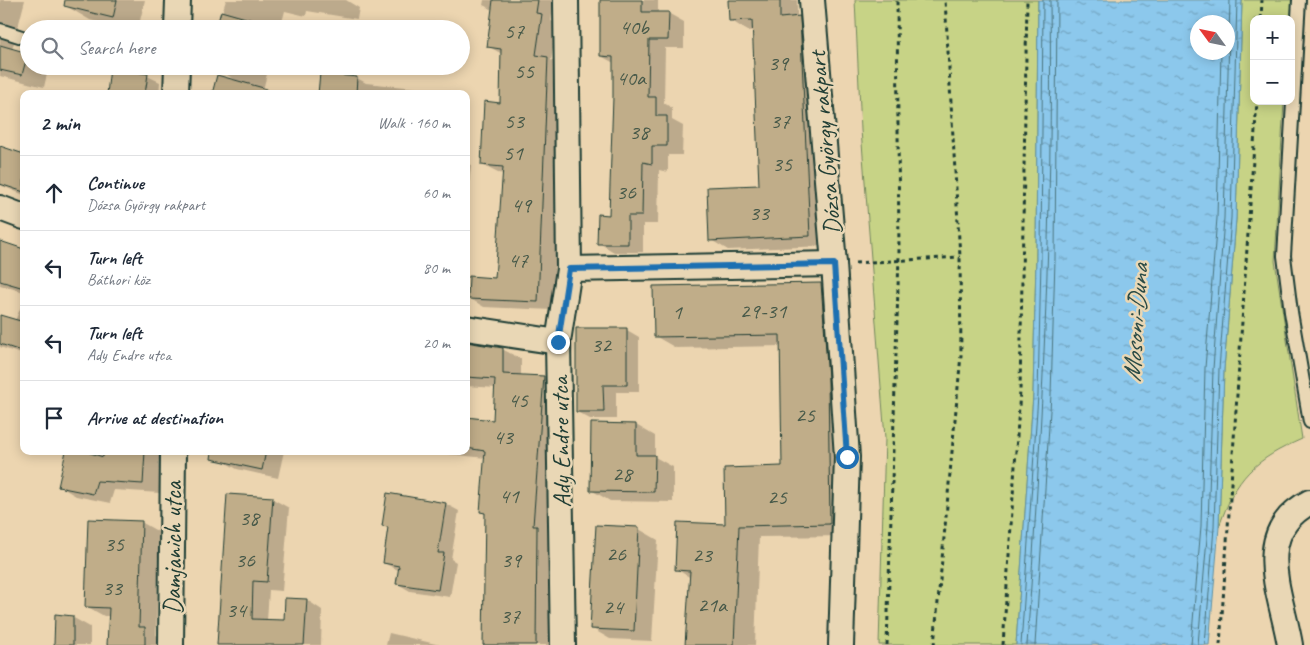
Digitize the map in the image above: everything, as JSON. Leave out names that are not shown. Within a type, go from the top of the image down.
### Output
[{"type":"street","points":[[177,20],[178,0]]},
{"type":"street","name":"Ady Endre utca","points":[[563,645],[558,342],[569,269],[566,0]]},
{"type":"street","name":"Dózsa György rakpart","points":[[812,0],[834,264],[847,457],[841,645]]},
{"type":"street","points":[[176,90],[177,75]]},
{"type":"street","points":[[0,208],[20,216]]},
{"type":"street","points":[[569,269],[834,264]]},
{"type":"street","points":[[470,329],[558,342]]},
{"type":"street","name":"Damjanich utca","points":[[171,645],[173,455]]},
{"type":"street","points":[[1290,645],[1274,572],[1274,548],[1284,524],[1299,508],[1310,502]]},
{"type":"lane","points":[[1299,0],[1284,256],[1290,312],[1310,422]]},
{"type":"lane","points":[[0,30],[20,35]]},
{"type":"path","points":[[887,645],[899,262],[897,0]]},
{"type":"path","points":[[934,645],[961,355],[960,257],[945,0]]},
{"type":"path","points":[[1003,645],[1020,391],[1028,0]]},
{"type":"path","points":[[1261,15],[1262,0]]},
{"type":"path","points":[[1220,645],[1257,105]]},
{"type":"path","points":[[834,264],[899,262],[960,257]]},
{"type":"green space","points":[[855,0],[1038,0],[1033,395],[1016,645],[879,645],[885,438],[861,130]]},
{"type":"green space","points":[[1242,0],[1293,0],[1292,15],[1250,15],[1250,105],[1284,105],[1275,261],[1302,439],[1271,455],[1249,472],[1232,495],[1219,527],[1224,369],[1236,219]]},
{"type":"water","name":"Mosoni-Duna","points":[[1038,0],[1242,0],[1236,219],[1224,369],[1219,527],[1209,645],[1016,645],[1033,395]]},
{"type":"building","points":[[65,0],[117,0],[113,18],[64,6]]},
{"type":"building","points":[[493,0],[538,0],[536,13],[542,14],[536,55],[548,57],[538,302],[470,299],[470,276],[495,278],[503,167],[481,165],[484,101],[500,103],[501,49],[487,47]]},
{"type":"building","points":[[600,0],[642,0],[642,12],[669,12],[668,40],[649,40],[648,97],[656,97],[656,116],[667,116],[667,146],[652,146],[652,164],[643,162],[642,216],[628,216],[628,244],[597,244],[598,214],[609,215],[613,97],[613,57],[600,56]]},
{"type":"building","points":[[728,0],[780,0],[780,18],[800,16],[810,236],[709,241],[707,187],[759,185],[752,20],[729,21]]},
{"type":"building","points":[[221,11],[253,20],[218,20]]},
{"type":"building","points":[[0,45],[20,51],[20,75],[0,70]]},
{"type":"building","points":[[109,75],[148,75],[146,90],[107,90]]},
{"type":"building","points":[[217,75],[267,89],[267,90],[213,90]]},
{"type":"building","points":[[320,75],[357,77],[356,90],[318,90]]},
{"type":"building","points":[[0,146],[20,153],[20,191],[0,184]]},
{"type":"building","points":[[0,241],[20,248],[20,287],[0,281]]},
{"type":"building","points":[[821,283],[828,378],[830,524],[739,526],[734,645],[685,645],[690,571],[675,570],[677,522],[725,524],[724,468],[782,466],[780,335],[654,337],[653,286]]},
{"type":"building","points":[[0,315],[20,321],[20,351],[0,344]]},
{"type":"building","points":[[576,328],[627,328],[627,385],[603,385],[604,412],[576,412]]},
{"type":"building","points":[[470,343],[503,348],[503,374],[544,376],[533,526],[537,526],[536,645],[483,645],[485,513],[480,512],[485,451],[470,449],[470,417],[493,420],[495,379],[470,377]]},
{"type":"building","points":[[591,423],[636,424],[636,455],[655,455],[654,492],[590,491]]},
{"type":"building","points":[[65,455],[97,455],[103,457],[103,455],[145,455],[143,484],[97,481],[93,494],[58,487]]},
{"type":"building","points":[[212,455],[265,455],[262,470],[211,459]]},
{"type":"building","points":[[387,493],[446,503],[438,553],[444,553],[438,590],[396,584],[399,566],[383,563],[388,527],[382,526]]},
{"type":"building","points":[[227,494],[273,497],[267,582],[253,581],[252,619],[284,620],[285,598],[307,599],[304,645],[217,645]]},
{"type":"building","points":[[88,519],[142,521],[139,627],[145,627],[145,645],[107,645],[109,608],[85,607]]},
{"type":"building","points":[[596,525],[639,527],[634,631],[590,629]]},
{"type":"building","points":[[55,614],[73,616],[73,645],[54,645]]},
{"type":"route","points":[[558,342],[569,269],[834,264],[847,457]]}]
